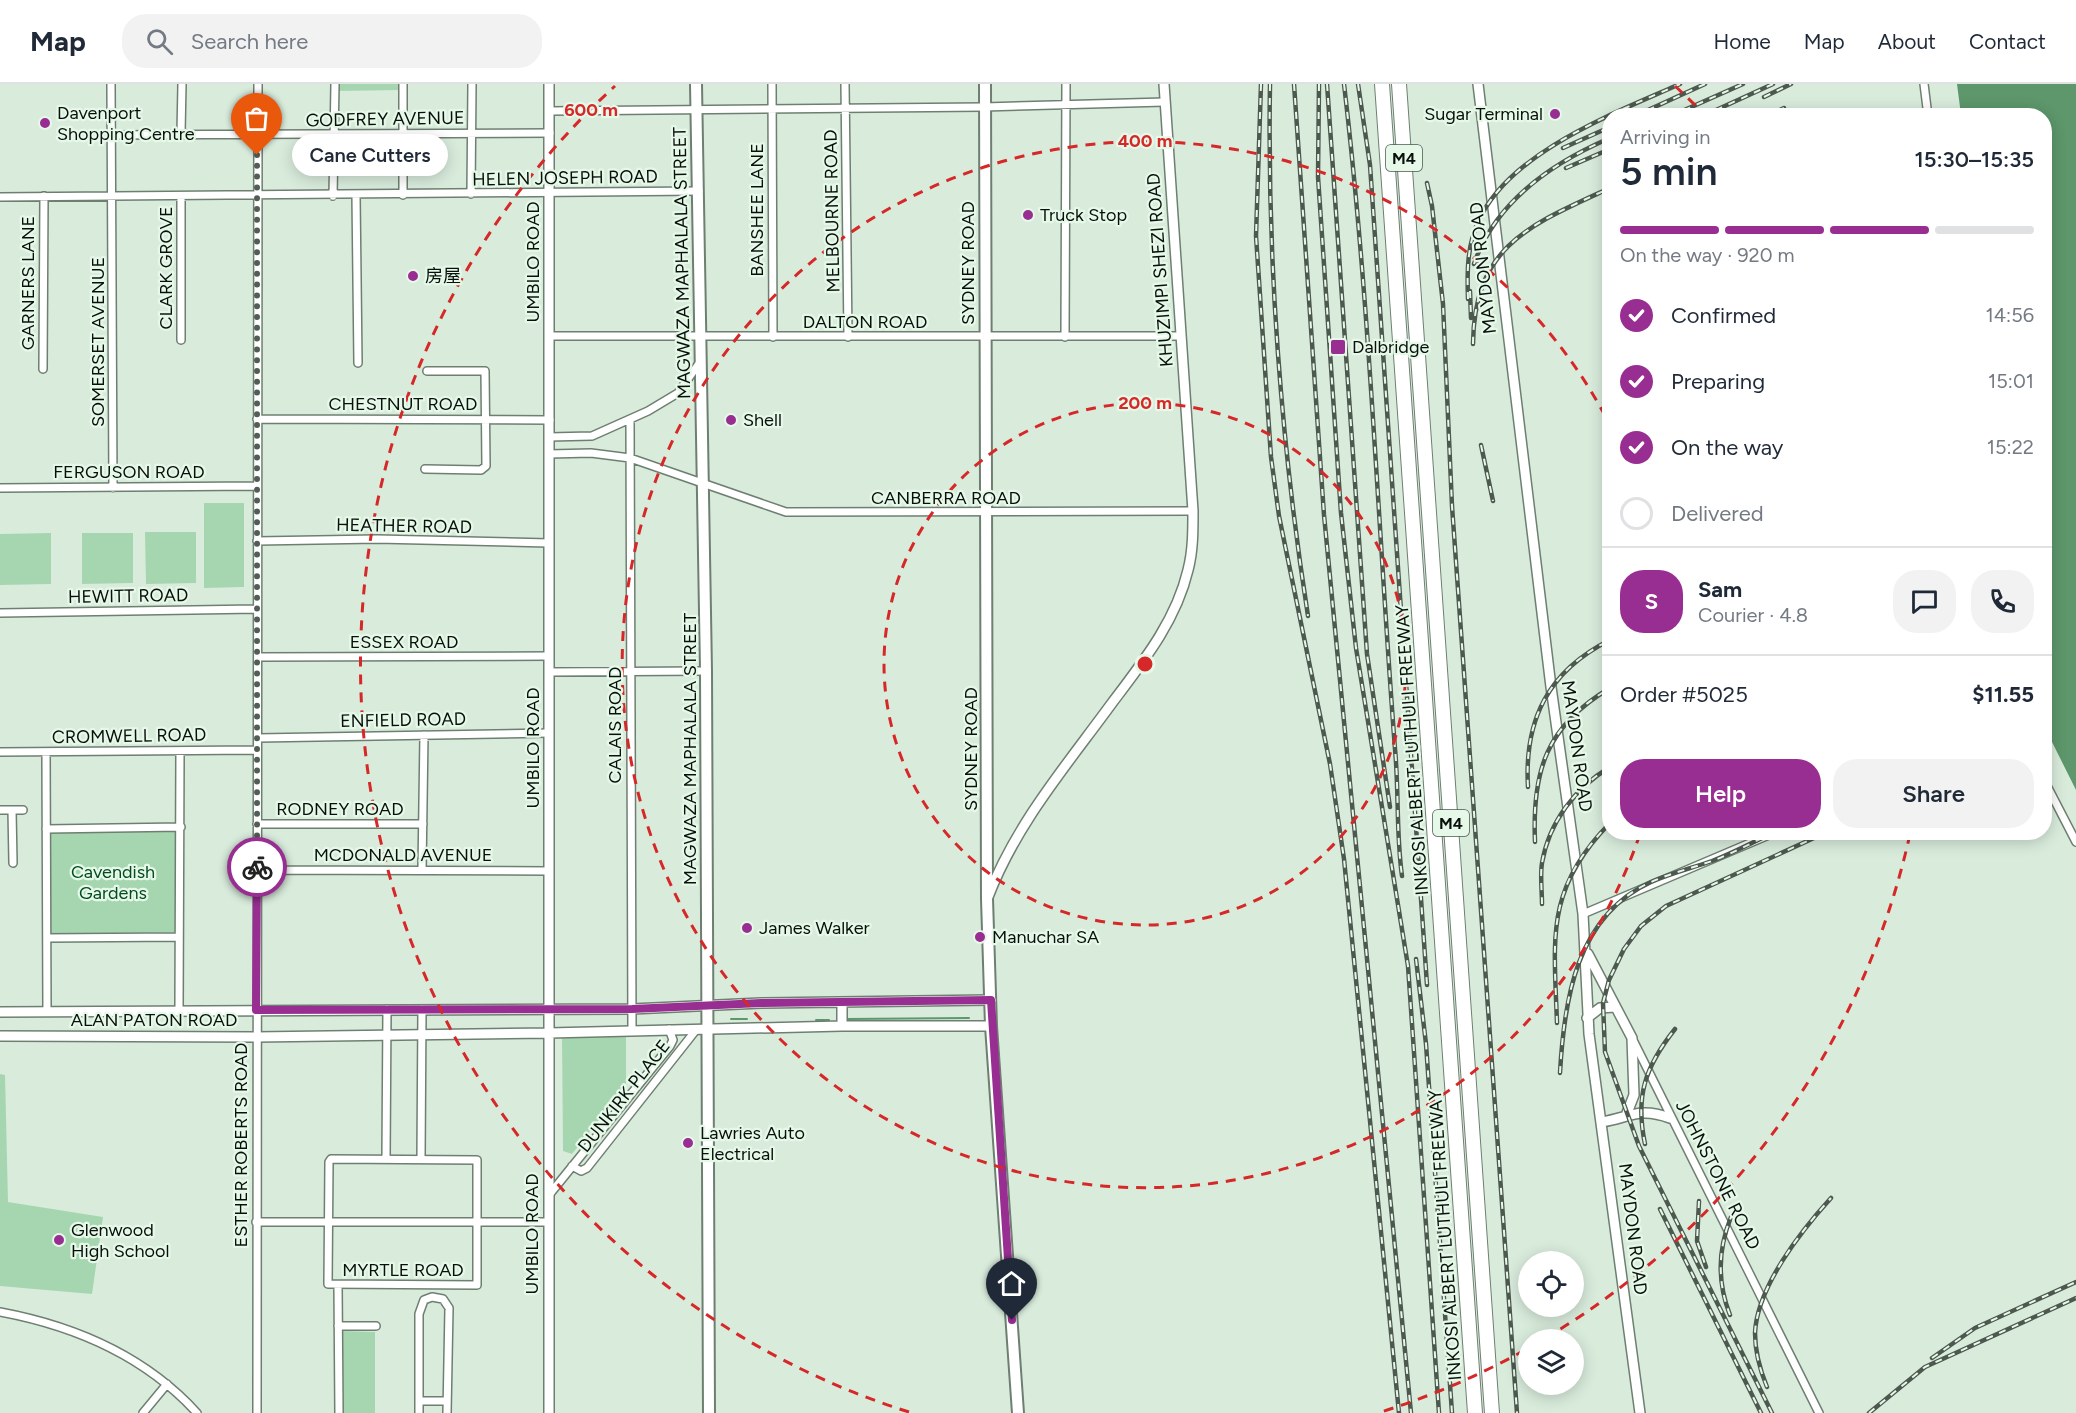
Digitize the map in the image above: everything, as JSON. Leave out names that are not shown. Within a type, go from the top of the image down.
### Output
[{"type":"highway","name":"INKOSI ALBERT LUTHULI FREEWAY","points":[[1382,84],[1475,1413]]},
{"type":"highway","name":"INKOSI ALBERT LUTHULI FREEWAY","points":[[1399,84],[1492,1413]]},
{"type":"main road","name":"MAGWAZA MAPHALALA STREET","points":[[696,84],[706,671],[709,1413]]},
{"type":"main road","name":"SYDNEY ROAD","points":[[985,84],[987,899],[992,1026],[1018,1413]]},
{"type":"street","name":"SOMERSET AVENUE","points":[[111,84],[113,488]]},
{"type":"street","points":[[181,134],[182,84]]},
{"type":"street","name":"ESTHER ROBERTS ROAD","points":[[257,1413],[258,84]]},
{"type":"street","points":[[333,196],[334,84]]},
{"type":"street","points":[[403,84],[403,195]]},
{"type":"street","points":[[471,194],[472,84]]},
{"type":"street","name":"UMBILO ROAD","points":[[549,84],[549,1413]]},
{"type":"street","name":"BANSHEE LANE","points":[[772,84],[773,337]]},
{"type":"street","name":"MELBOURNE ROAD","points":[[846,84],[848,337]]},
{"type":"street","points":[[1065,337],[1066,84]]},
{"type":"street","name":"KHUZIMPI SHEZI ROAD","points":[[987,899],[1005,857],[1031,812],[1147,657],[1166,628],[1188,570],[1193,511],[1164,84]]},
{"type":"street","name":"MAYDON ROAD","points":[[1478,84],[1551,687],[1583,914],[1587,952],[1587,1018],[1640,1413]]},
{"type":"street","points":[[1924,84],[1927,108]]},
{"type":"street","points":[[550,111],[1066,106],[1165,102]]},
{"type":"street","name":"GODFREY AVENUE","points":[[112,135],[550,133]]},
{"type":"street","name":"HELEN JOSEPH ROAD","points":[[0,197],[333,196],[699,191]]},
{"type":"street","points":[[356,195],[358,363]]},
{"type":"street","name":"GARNERS LANE","points":[[43,369],[44,196]]},
{"type":"street","name":"CLARK GROVE","points":[[181,196],[182,340]]},
{"type":"street","name":"DALTON ROAD","points":[[550,336],[700,334],[773,337],[1181,336]]},
{"type":"street","points":[[549,437],[592,436],[630,420],[678,393],[700,363]]},
{"type":"street","points":[[425,469],[485,469],[485,371],[427,371]]},
{"type":"street","name":"CHESTNUT ROAD","points":[[257,419],[550,420]]},
{"type":"street","name":"CALAIS ROAD","points":[[630,420],[632,1030]]},
{"type":"street","name":"CANBERRA ROAD","points":[[549,454],[600,454],[630,458],[786,512],[1193,511]]},
{"type":"street","name":"FERGUSON ROAD","points":[[0,488],[257,486]]},
{"type":"street","name":"HEATHER ROAD","points":[[257,542],[365,539],[549,543]]},
{"type":"street","name":"HEWITT ROAD","points":[[0,613],[257,609]]},
{"type":"street","name":"ESSEX ROAD","points":[[258,657],[549,656]]},
{"type":"street","points":[[549,672],[706,671]]},
{"type":"street","name":"ENFIELD ROAD","points":[[258,738],[549,733]]},
{"type":"street","points":[[422,870],[424,735]]},
{"type":"street","name":"CROMWELL ROAD","points":[[0,752],[257,750]]},
{"type":"street","points":[[178,1011],[180,751]]},
{"type":"street","points":[[46,752],[47,1011]]},
{"type":"street","points":[[2052,796],[2076,842]]},
{"type":"street","points":[[0,810],[23,810]]},
{"type":"street","points":[[12,810],[13,863]]},
{"type":"street","name":"RODNEY ROAD","points":[[257,824],[423,824]]},
{"type":"street","points":[[46,829],[181,827]]},
{"type":"street","points":[[1583,914],[1757,840]]},
{"type":"street","name":"MCDONALD AVENUE","points":[[257,870],[549,871]]},
{"type":"street","points":[[47,938],[179,938]]},
{"type":"street","name":"JOHNSTONE ROAD","points":[[1587,952],[1819,1413]]},
{"type":"street","name":"ALAN PATON ROAD","points":[[0,1012],[632,1009],[708,1005],[991,1000]]},
{"type":"street","points":[[842,1026],[843,1003]]},
{"type":"street","points":[[1587,1018],[1600,1008],[1615,1007]]},
{"type":"street","points":[[386,1159],[387,1009]]},
{"type":"street","points":[[421,1159],[422,1009]]},
{"type":"street","name":"ALAN PATON ROAD","points":[[0,1036],[256,1037],[549,1034],[842,1026],[992,1026]]},
{"type":"street","points":[[549,1196],[670,1046],[673,1040],[669,1029]]},
{"type":"street","name":"DUNKIRK PLACE","points":[[573,1166],[581,1171],[585,1170],[696,1030]]},
{"type":"street","points":[[1627,1113],[1634,1095],[1632,1038]]},
{"type":"street","points":[[629,1097],[636,1103]]},
{"type":"street","points":[[616,1112],[625,1119]]},
{"type":"street","points":[[1602,1122],[1627,1113],[1648,1113],[1670,1118]]},
{"type":"street","name":"MYRTLE ROAD","points":[[386,1159],[477,1160],[478,1282],[476,1285],[329,1285],[327,1282],[329,1160],[386,1159]]},
{"type":"street","points":[[256,1222],[548,1222]]},
{"type":"street","points":[[338,1286],[339,1413]]},
{"type":"street","points":[[419,1413],[419,1314],[424,1300],[432,1297],[443,1299],[449,1308],[447,1413]]},
{"type":"street","points":[[0,1312],[41,1320],[90,1338],[136,1361],[167,1384],[197,1413]]},
{"type":"street","points":[[338,1326],[376,1326]]},
{"type":"street","points":[[143,1413],[167,1384]]},
{"type":"street","points":[[419,1401],[447,1401]]},
{"type":"green space","points":[[338,84],[400,84],[400,90],[338,91]]},
{"type":"green space","points":[[204,503],[244,503],[244,587],[204,588]]},
{"type":"green space","points":[[145,532],[196,532],[196,583],[146,584]]},
{"type":"green space","points":[[51,533],[51,584],[0,585],[0,534]]},
{"type":"green space","points":[[82,533],[133,533],[133,583],[82,584]]},
{"type":"green space","name":"Cavendish Gardens","points":[[175,830],[176,932],[50,934],[49,832]]},
{"type":"green space","points":[[562,1037],[626,1037],[626,1086],[572,1154],[563,1151]]},
{"type":"green space","points":[[0,1074],[5,1075],[8,1202],[103,1217],[92,1294],[0,1286]]},
{"type":"green space","points":[[341,1331],[375,1332],[375,1413],[342,1413]]},
{"type":"shaded area","points":[[1957,84],[2076,84],[2076,790],[2052,742],[2052,108],[1960,108]]},
{"type":"waterway","points":[[847,1019],[969,1018]]},
{"type":"waterway","points":[[731,1019],[747,1019]]},
{"type":"waterway","points":[[816,1020],[829,1020]]},
{"type":"railway","points":[[1261,84],[1256,236],[1271,457],[1279,516],[1330,764],[1344,859],[1399,1413]]},
{"type":"railway","points":[[1270,84],[1271,216],[1278,351],[1290,485],[1308,616]]},
{"type":"railway","points":[[1294,84],[1324,515],[1411,1413]]},
{"type":"railway","points":[[1319,84],[1318,177],[1341,513],[1356,648],[1408,966],[1439,1413]]},
{"type":"railway","points":[[1327,84],[1367,654],[1390,807]]},
{"type":"railway","points":[[1344,84],[1361,250],[1402,876]]},
{"type":"railway","points":[[1358,84],[1370,165],[1427,985]]},
{"type":"railway","points":[[1625,108],[1680,84]]},
{"type":"railway","points":[[1652,108],[1705,84]]},
{"type":"railway","points":[[1689,108],[1743,84]]},
{"type":"railway","points":[[1720,108],[1773,84]]},
{"type":"railway","points":[[1764,97],[1791,84]]},
{"type":"railway","points":[[1468,299],[1468,260],[1474,231],[1493,197],[1538,155],[1602,119]]},
{"type":"railway","points":[[1563,148],[1602,131]]},
{"type":"railway","points":[[1474,264],[1483,242],[1511,203],[1547,173],[1602,142]]},
{"type":"railway","points":[[1566,168],[1602,152]]},
{"type":"railway","points":[[1427,183],[1432,206],[1443,304],[1452,506],[1517,1413]]},
{"type":"railway","points":[[1473,344],[1476,310],[1484,283],[1496,261],[1512,243],[1532,228],[1555,214],[1602,192]]},
{"type":"railway","points":[[1470,291],[1471,318]]},
{"type":"railway","points":[[1481,445],[1493,501]]},
{"type":"railway","points":[[1528,787],[1530,740],[1544,700],[1570,667],[1602,645]]},
{"type":"railway","points":[[1535,842],[1536,793],[1547,753],[1557,735],[1571,718],[1602,693]]},
{"type":"railway","points":[[1542,904],[1542,863],[1545,848],[1557,820],[1575,796],[1602,772]]},
{"type":"railway","points":[[1557,1023],[1555,940],[1558,916],[1564,893],[1574,870],[1602,832]]},
{"type":"railway","points":[[1560,1073],[1565,1017],[1571,989],[1590,938],[1606,916],[1626,897],[1651,882],[1720,858],[1757,840]]},
{"type":"railway","points":[[1772,1413],[1639,1146],[1605,1052],[1603,1003],[1609,980],[1624,949],[1641,926],[1666,906],[1810,840]]},
{"type":"railway","points":[[1416,959],[1426,1044],[1452,1413]]},
{"type":"railway","points":[[1645,1144],[1641,1111],[1645,1083],[1656,1056],[1675,1029]]},
{"type":"railway","points":[[1767,1387],[1758,1361],[1755,1340],[1758,1315],[1764,1297],[1794,1243],[1831,1198]]},
{"type":"railway","points":[[1699,1201],[1697,1241],[1706,1267]]},
{"type":"railway","points":[[1660,1209],[1761,1413]]},
{"type":"railway","points":[[1730,1315],[1723,1290],[1721,1266],[1724,1241],[1731,1217]]},
{"type":"railway","points":[[1932,1358],[1975,1328],[2076,1282]]},
{"type":"railway","points":[[1869,1413],[1925,1367],[2076,1298]]},
{"type":"way so far","points":[[257,155],[257,867]]},
{"type":"place","name":"Sugar Terminal","points":[[1555,114]]},
{"type":"place","name":"Davenport Shopping Centre","points":[[45,123]]},
{"type":"place","name":"Cane Cutters","points":[[257,155]]},
{"type":"place","name":"Truck Stop","points":[[1028,215]]},
{"type":"place","name":"房屋","points":[[413,276]]},
{"type":"place","name":"Dalbridge","points":[[1338,347]]},
{"type":"place","name":"Shell","points":[[731,420]]},
{"type":"place","name":"James Walker","points":[[747,928]]},
{"type":"place","name":"Manuchar SA","points":[[980,937]]},
{"type":"place","name":"Lawries Auto Electrical","points":[[688,1143]]},
{"type":"place","name":"Glenwood High School","points":[[59,1240]]},
{"type":"route","points":[[257,867],[256,1010],[632,1009],[761,1003],[991,1000],[1012,1320]]}]
